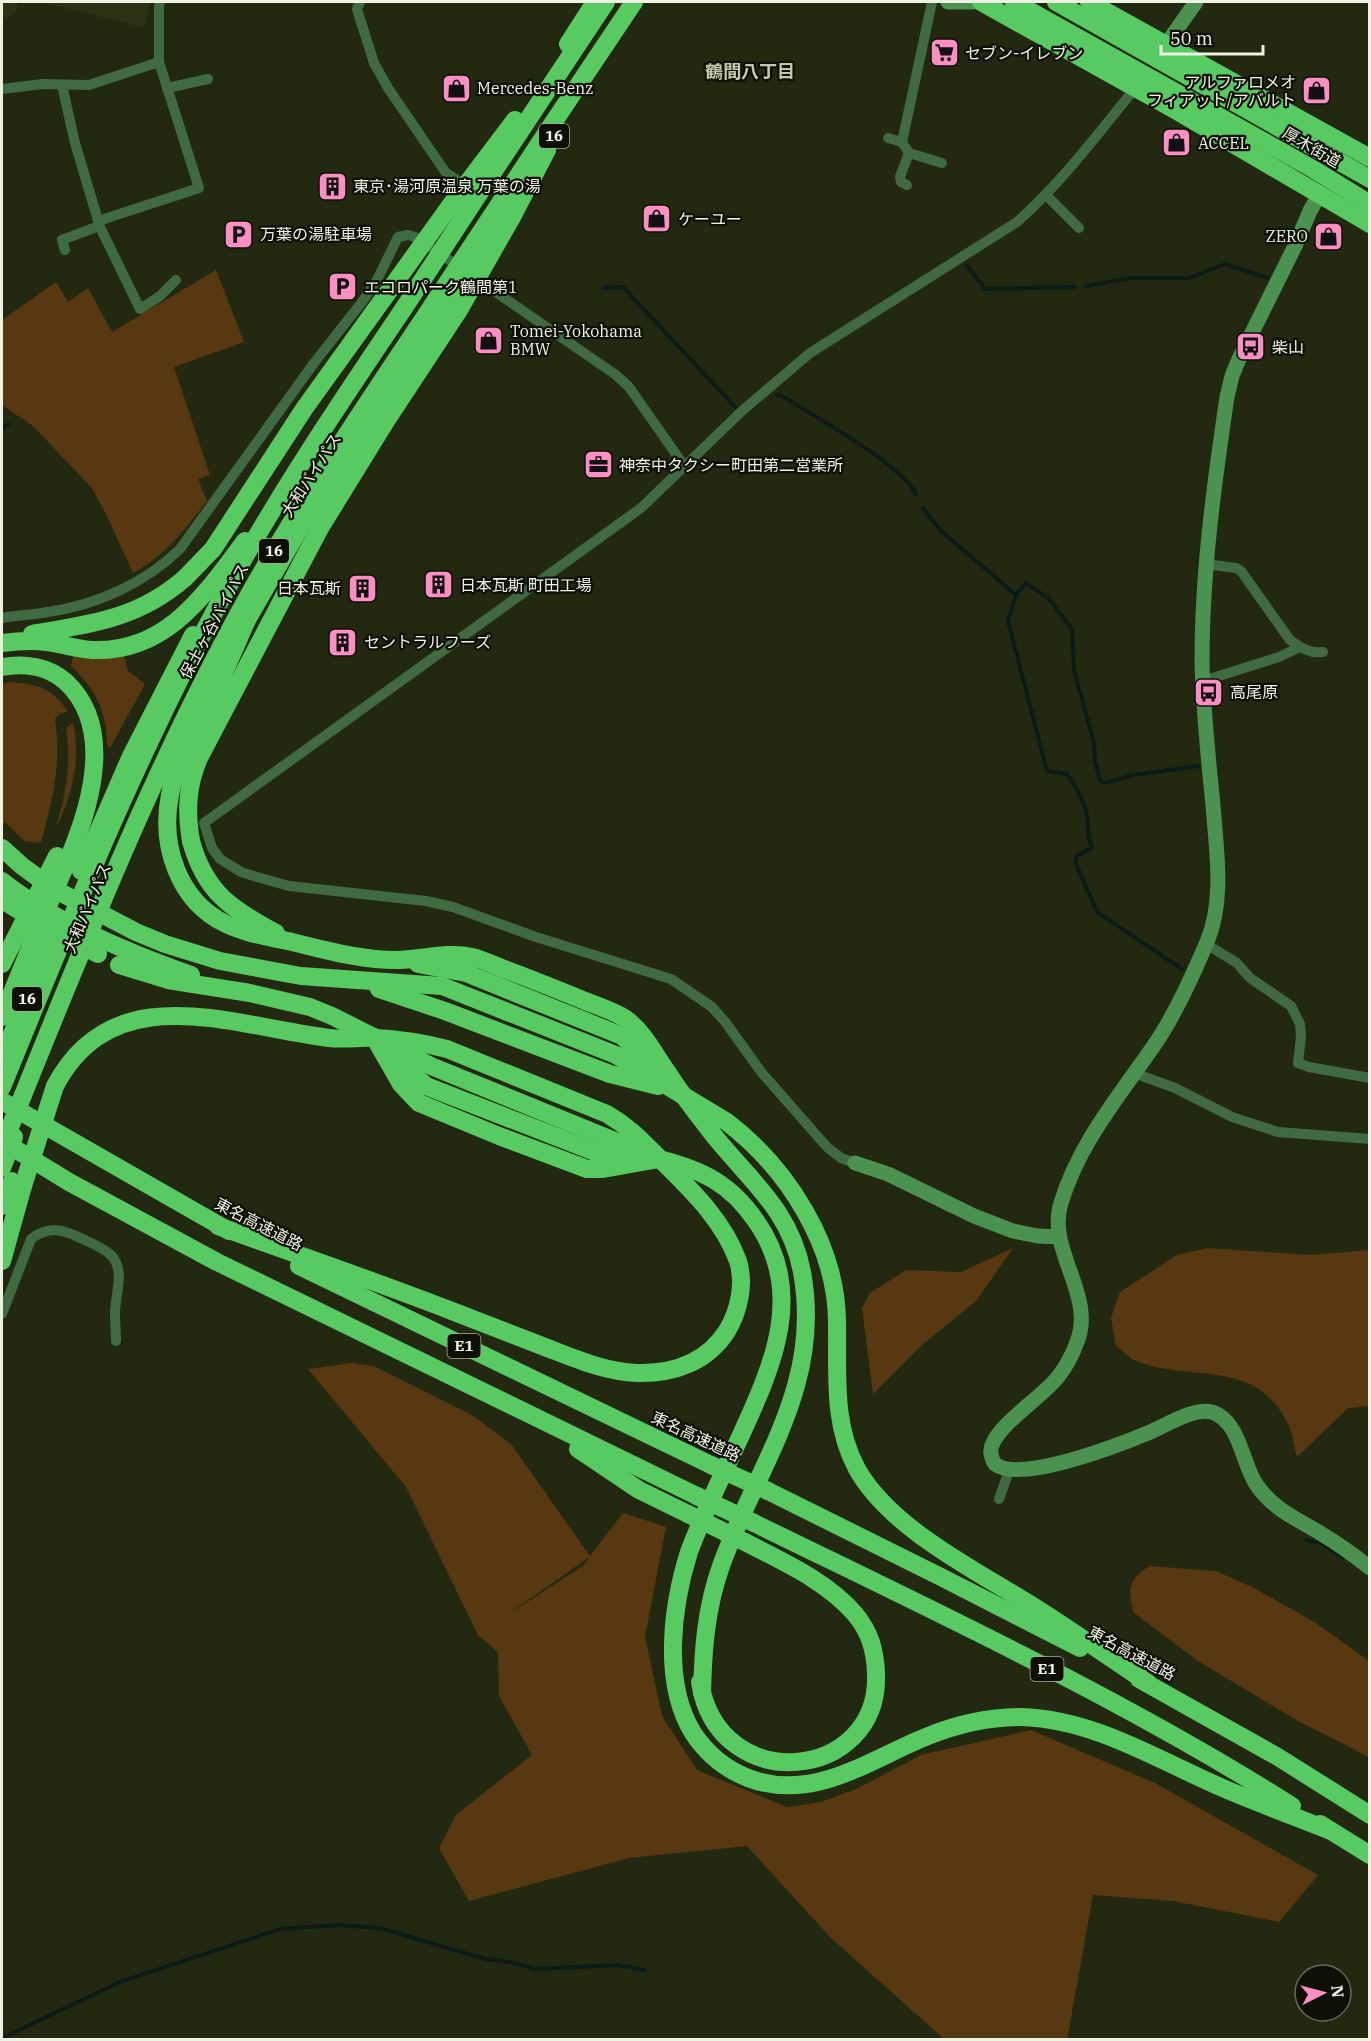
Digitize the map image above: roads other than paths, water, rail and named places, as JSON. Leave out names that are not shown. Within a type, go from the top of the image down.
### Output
[{"type":"highway","name":"保土ヶ谷バイパス","points":[[2,1147],[81,953],[160,770],[205,677],[265,567],[324,469],[633,2]]},
{"type":"highway","name":"大和バイパス","points":[[12,1178],[39,1074],[92,957],[116,890],[167,772],[212,681],[301,526],[508,205],[644,2]]},
{"type":"highway","points":[[981,2],[1136,87],[1370,224]]},
{"type":"highway","name":"厚木街道","points":[[1014,2],[1313,169],[1370,204]]},
{"type":"highway","name":"厚木街道","points":[[1056,2],[1370,179]]},
{"type":"highway","points":[[1089,2],[1370,158]]},
{"type":"highway","name":"大和バイパス","points":[[2,1058],[36,933],[68,863],[147,725],[244,541],[596,5]]},
{"type":"highway","name":"保土ヶ谷バイパス","points":[[2,1087],[60,944],[140,760],[185,667],[244,558],[304,458],[596,5]]},
{"type":"highway","points":[[2,642],[113,619],[153,602],[185,578],[213,549],[304,409],[596,5]]},
{"type":"highway","points":[[293,943],[242,915],[222,898],[204,876],[191,840],[187,812],[189,784],[199,758],[320,528],[386,421],[459,310],[512,218],[591,66]]},
{"type":"highway","points":[[1320,193],[1336,163],[1336,144],[1331,136]]},
{"type":"highway","points":[[2,642],[47,642],[92,650],[119,649],[141,643],[175,623],[212,585],[244,541]]},
{"type":"highway","points":[[246,622],[176,774],[169,800],[167,835],[176,870],[183,885],[204,909],[226,924],[248,933],[443,978],[615,1055],[680,1092],[744,1135],[792,1192],[818,1238],[829,1265],[838,1321],[837,1397],[840,1423],[848,1450],[871,1490],[898,1517],[945,1552],[1067,1628],[1148,1683]]},
{"type":"highway","points":[[2,668],[15,665],[29,666],[60,676],[84,704],[91,723],[93,744],[77,810],[68,863],[36,933],[2,1017]]},
{"type":"highway","points":[[2,848],[52,888],[136,932],[165,944],[220,961],[301,976],[352,981],[443,978]]},
{"type":"highway","points":[[2,881],[59,918],[127,950],[165,966],[250,993]]},
{"type":"highway","points":[[2,900],[92,957]]},
{"type":"highway","points":[[2,964],[36,933]]},
{"type":"highway","points":[[352,981],[452,955],[472,957],[552,987],[624,1018],[639,1030],[680,1092],[722,1146],[762,1189],[777,1211],[795,1245],[802,1270],[805,1299],[805,1349],[800,1374],[783,1425],[729,1545],[709,1604],[702,1693],[720,1731],[736,1746],[769,1762],[790,1763],[811,1760],[844,1745],[853,1737],[873,1704],[877,1685],[875,1653],[866,1630],[854,1613],[837,1596],[745,1542],[688,1514],[639,1490],[516,1408]]},
{"type":"highway","points":[[119,965],[168,980],[250,993],[310,1007],[374,1038],[401,1084],[419,1103],[587,1169],[603,1169],[659,1159],[688,1166],[709,1175],[730,1190],[751,1212],[765,1233],[781,1278],[781,1321],[771,1366],[697,1531],[682,1574],[673,1633],[678,1699],[691,1729],[700,1743],[717,1761],[761,1783],[787,1786],[813,1784],[841,1776],[928,1736],[962,1724],[1021,1717],[1042,1719],[1078,1726],[1129,1743],[1225,1789],[1331,1831]]},
{"type":"highway","points":[[352,981],[445,1011],[610,1074],[680,1092]]},
{"type":"highway","points":[[2,1206],[12,1178],[55,1086],[71,1059],[85,1045],[116,1026],[150,1017],[200,1016],[332,1038],[374,1038],[427,1044],[447,1049],[607,1114],[627,1126],[695,1194],[715,1218],[731,1243],[740,1267],[741,1293],[736,1313],[724,1335],[704,1356],[687,1366],[671,1370],[626,1372],[584,1362],[455,1312],[218,1226]]},
{"type":"highway","name":"東名高速道路","points":[[2,1101],[218,1226],[768,1491],[1148,1683],[1278,1757],[1370,1815]]},
{"type":"highway","name":"E1","points":[[2,1141],[69,1182],[217,1262],[967,1627],[1089,1690],[1281,1799],[1370,1855]]},
{"type":"highway","points":[[2,1261],[12,1178]]},
{"type":"street","points":[[65,250],[62,240],[99,223],[199,188],[159,62],[160,2]]},
{"type":"street","points":[[360,2],[357,9],[374,63],[388,88],[446,173],[474,190]]},
{"type":"street","points":[[902,142],[932,2]]},
{"type":"street","points":[[948,2],[973,2]]},
{"type":"street","points":[[1059,1237],[1013,1231],[974,1216],[888,1174],[841,1158],[828,1147],[762,1073],[712,1007],[671,979],[536,937],[453,907],[426,901],[289,886],[249,874],[220,859],[212,848],[204,823],[641,508],[743,410],[810,353],[1017,222],[1047,196],[1094,141],[1136,87],[1196,2]]},
{"type":"street","points":[[2,89],[43,84],[89,85],[159,62]]},
{"type":"street","points":[[167,88],[208,79]]},
{"type":"street","points":[[62,85],[75,143],[99,223],[140,309],[160,296],[176,280]]},
{"type":"street","points":[[888,138],[902,142],[909,153],[942,163]]},
{"type":"street","points":[[907,185],[901,182],[900,177],[909,153]]},
{"type":"street","points":[[1320,193],[1232,376],[1216,472],[1202,609],[1203,681],[1216,842],[1218,897],[1213,926],[1167,1025],[1107,1111],[1090,1139],[1068,1184],[1060,1205],[1059,1237],[1078,1299],[1082,1327],[1077,1344],[1059,1377],[1000,1433],[992,1444],[992,1461],[998,1467],[1009,1471],[1076,1460],[1120,1445],[1196,1412],[1210,1412],[1218,1415],[1229,1425],[1241,1448],[1249,1472],[1269,1501],[1346,1549],[1370,1568]]},
{"type":"street","points":[[1047,196],[1079,228]]},
{"type":"street","points":[[2,618],[57,611],[86,603],[130,586],[164,565],[192,534],[231,476],[362,302],[377,280],[398,237],[408,235],[415,237],[616,375],[629,387],[685,467]]},
{"type":"street","points":[[1205,564],[1236,568],[1241,571],[1290,640],[1311,652],[1323,652]]},
{"type":"street","points":[[1203,681],[1279,657],[1300,647]]},
{"type":"street","points":[[1206,944],[1230,958],[1250,978],[1291,1006],[1300,1024],[1298,1063],[1370,1078]]},
{"type":"street","points":[[1134,1073],[1175,1088],[1232,1117],[1278,1132],[1370,1139]]},
{"type":"street","points":[[2,1314],[31,1239],[38,1233],[50,1229],[62,1230],[104,1250],[116,1263],[119,1275],[115,1312],[116,1341]]},
{"type":"street","points":[[999,1499],[1009,1471]]},
{"type":"waterway","points":[[1086,286],[1131,278],[1189,278],[1225,264],[1268,278]]},
{"type":"waterway","points":[[967,265],[985,289],[1075,287]]},
{"type":"waterway","points":[[603,288],[623,287],[735,407]]},
{"type":"waterway","points":[[777,395],[779,394],[876,455],[894,469],[916,495]]},
{"type":"waterway","points":[[2,429],[8,424]]},
{"type":"waterway","points":[[923,508],[941,531],[1016,595]]},
{"type":"waterway","points":[[1182,969],[1097,912],[1076,864],[1076,857],[1092,847],[1088,835],[1086,812],[1078,791],[1067,774],[1047,771],[1008,621],[1016,595],[1026,583],[1049,599],[1072,629],[1074,670],[1094,743],[1095,761],[1100,780],[1104,783],[1134,775],[1198,766]]},
{"type":"waterway","points":[[1306,1540],[1321,1543],[1343,1557]]},
{"type":"waterway","points":[[2,2038],[120,1982],[280,1929],[337,1925],[380,1928],[485,1959],[510,1962],[535,1969],[618,1965],[645,1970]]},
{"type":"place","name":"セブン-イレブン","points":[[944,53]]},
{"type":"place","name":"Mercedes-Benz","points":[[456,88]]},
{"type":"place","name":"アルファロメオ フィアット/アバルト","points":[[1317,91]]},
{"type":"place","name":"ACCEL","points":[[1177,143]]},
{"type":"place","name":"東京･湯河原温泉 万葉の湯","points":[[332,186]]},
{"type":"place","name":"ケーユー","points":[[657,219]]},
{"type":"place","name":"万葉の湯駐車場","points":[[239,234]]},
{"type":"place","name":"ZERO","points":[[1329,236]]},
{"type":"place","name":"エコロパーク鶴間第1","points":[[343,287]]},
{"type":"place","name":"Tomei-Yokohama BMW","points":[[489,340]]},
{"type":"place","name":"柴山","points":[[1251,347]]},
{"type":"place","name":"神奈中タクシー町田第二営業所","points":[[598,465]]},
{"type":"place","name":"日本瓦斯 町田工場","points":[[439,585]]},
{"type":"place","name":"日本瓦斯","points":[[362,588]]},
{"type":"place","name":"セントラルフーズ","points":[[343,642]]},
{"type":"place","name":"高尾原","points":[[1209,692]]},
{"type":"district","name":"鶴間八丁目","points":[[750,72]]}]
